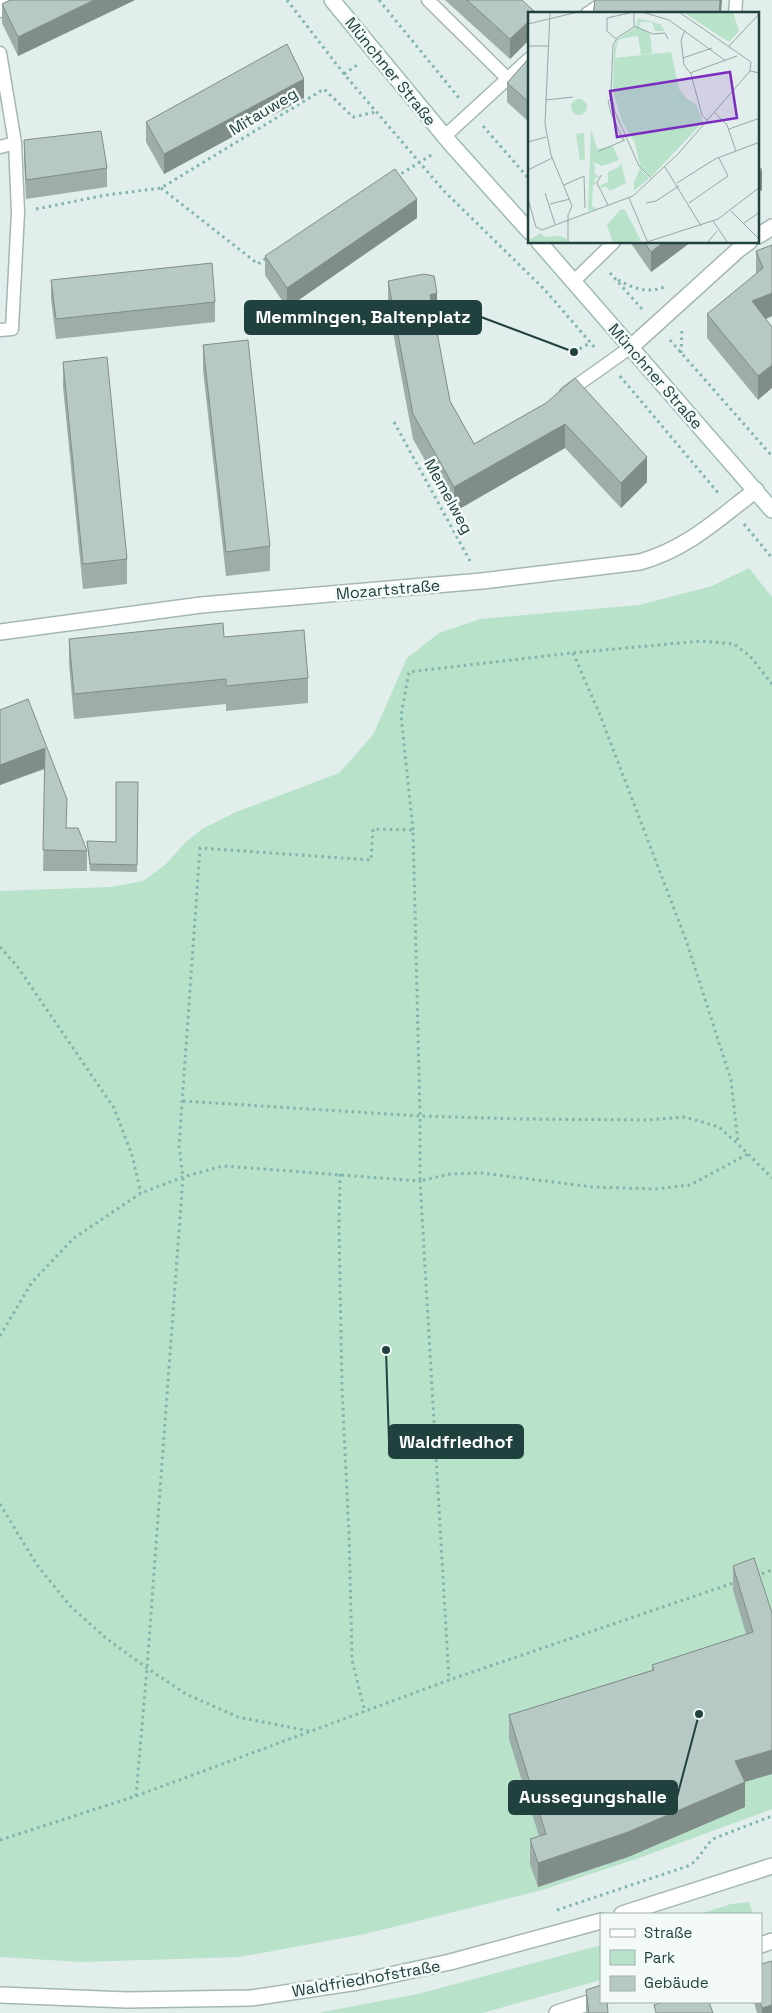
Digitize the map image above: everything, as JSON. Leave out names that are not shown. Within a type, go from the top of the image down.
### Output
[{"type":"street","name":"Münchner Straße","points":[[332,0],[448,140],[528,230]]},
{"type":"street","points":[[760,235],[772,227]]},
{"type":"street","name":"Münchner Straße","points":[[541,244],[772,510]]},
{"type":"street","points":[[631,347],[746,244]]},
{"type":"street","name":"Mozartstraße","points":[[0,632],[201,605],[482,581],[640,562],[662,556],[693,539],[756,490]]},
{"type":"street","points":[[625,1913],[772,1866]]},
{"type":"street","name":"Waldfriedhofstraße","points":[[0,1995],[127,2007],[251,1998],[358,1982],[450,1962],[600,1921]]},
{"type":"street","points":[[557,2013],[600,1999]]},
{"type":"lane","points":[[0,10],[3,0]]},
{"type":"lane","points":[[428,0],[507,78]]},
{"type":"lane","points":[[590,12],[607,0]]},
{"type":"lane","points":[[0,53],[15,143],[18,212],[12,329],[0,330]]},
{"type":"lane","points":[[448,140],[471,112],[528,61]]},
{"type":"lane","points":[[0,147],[15,143]]},
{"type":"lane","points":[[574,281],[612,244]]},
{"type":"lane","points":[[560,398],[631,347]]},
{"type":"path","points":[[287,0],[344,74],[444,191],[545,290],[723,498]]},
{"type":"path","points":[[379,0],[528,178]]},
{"type":"path","name":"Mitauweg","points":[[18,212],[161,188],[324,90],[353,117],[376,112]]},
{"type":"path","points":[[395,178],[448,140]]},
{"type":"path","points":[[161,188],[258,264],[274,254]]},
{"type":"path","points":[[597,259],[772,456]]},
{"type":"path","points":[[615,279],[639,290],[658,290],[667,286]]},
{"type":"path","points":[[574,352],[590,343]]},
{"type":"path","name":"Memelweg","points":[[394,422],[482,581]]},
{"type":"path","points":[[742,522],[772,558]]},
{"type":"path","points":[[449,1680],[420,1181],[413,830],[402,715],[409,672],[572,653],[701,641],[734,644],[750,656],[772,684]]},
{"type":"path","points":[[572,653],[600,715],[686,940],[731,1080],[738,1144]]},
{"type":"path","points":[[136,1796],[183,1176],[179,1146],[200,848],[371,860],[373,829],[413,830]]},
{"type":"path","points":[[0,947],[17,966],[114,1108],[132,1154],[141,1193]]},
{"type":"path","points":[[183,1101],[420,1116],[648,1120],[685,1117],[719,1127],[772,1178]]},
{"type":"path","points":[[0,1336],[32,1282],[74,1238],[141,1193],[183,1176],[223,1166],[420,1181],[450,1174],[482,1173],[593,1186],[656,1189],[690,1185],[748,1154]]},
{"type":"path","points":[[340,1174],[339,1229],[342,1378],[352,1660],[365,1712]]},
{"type":"path","points":[[0,1504],[37,1565],[71,1607],[108,1639],[147,1668],[186,1694],[238,1717],[310,1732]]},
{"type":"path","points":[[754,1576],[772,1570]]},
{"type":"path","points":[[0,1840],[136,1796],[449,1680],[744,1580]]},
{"type":"path","points":[[553,1911],[688,1866],[696,1861],[708,1843],[715,1838],[772,1816]]},
{"type":"green space","points":[[749,568],[772,597],[772,1809],[639,1858],[542,1890],[365,1934],[240,1957],[81,1962],[0,1957],[0,891],[110,887],[143,881],[165,865],[185,843],[202,829],[236,812],[339,773],[373,735],[407,658],[439,633],[480,619],[639,605],[712,586]]},
{"type":"green space","points":[[749,1902],[753,1913],[703,1913],[731,1904]]},
{"type":"green space","points":[[600,1945],[600,1980],[482,2013],[318,2013],[418,1994]]},
{"type":"building","points":[[10,0],[94,0],[18,37],[2,4]]},
{"type":"building","points":[[467,0],[522,0],[535,12],[528,12],[528,22],[510,39]]},
{"type":"building","points":[[595,0],[720,0],[719,12],[593,12]]},
{"type":"building","points":[[287,44],[304,79],[164,154],[146,122]]},
{"type":"building","points":[[528,59],[528,101],[507,83]]},
{"type":"building","points":[[101,131],[107,168],[26,180],[24,140]]},
{"type":"building","points":[[395,169],[417,199],[287,288],[265,256]]},
{"type":"building","points":[[645,244],[661,244],[651,252]]},
{"type":"building","points":[[772,245],[772,293],[752,301],[772,327],[772,365],[758,376],[707,314],[763,268],[756,251]]},
{"type":"building","points":[[212,263],[215,302],[56,319],[51,280]]},
{"type":"building","points":[[424,274],[434,276],[437,293],[430,295],[450,401],[474,444],[546,403],[575,378],[647,457],[621,483],[565,424],[454,487],[413,414],[388,281]]},
{"type":"building","points":[[248,340],[270,546],[226,552],[203,345]]},
{"type":"building","points":[[107,357],[127,559],[83,564],[63,362]]},
{"type":"building","points":[[223,623],[224,637],[304,630],[308,678],[226,686],[226,679],[74,694],[69,639]]},
{"type":"building","points":[[28,699],[67,799],[66,828],[78,828],[87,851],[43,850],[45,748],[0,765],[0,710]]},
{"type":"building","points":[[116,782],[138,782],[137,865],[90,864],[87,841],[116,842]]},
{"type":"building","points":[[754,1558],[772,1613],[772,1750],[735,1761],[745,1782],[628,1832],[538,1863],[530,1839],[546,1834],[509,1715],[654,1670],[652,1665],[753,1632],[733,1566]]},
{"type":"building","points":[[772,1961],[772,2005],[762,2008],[760,2003],[762,2003],[762,1964]]},
{"type":"building","points":[[600,1985],[600,2003],[607,2003],[608,2013],[589,2013],[586,1990]]},
{"type":"building","points":[[661,2003],[709,2003],[713,2013],[656,2013],[654,2005]]},
{"type":"place","name":"Memmingen, Baltenplatz","points":[[574,352]]},
{"type":"place","name":"Waldfriedhof","points":[[386,1350]]},
{"type":"place","name":"Aussegungshalle","points":[[699,1714]]}]
